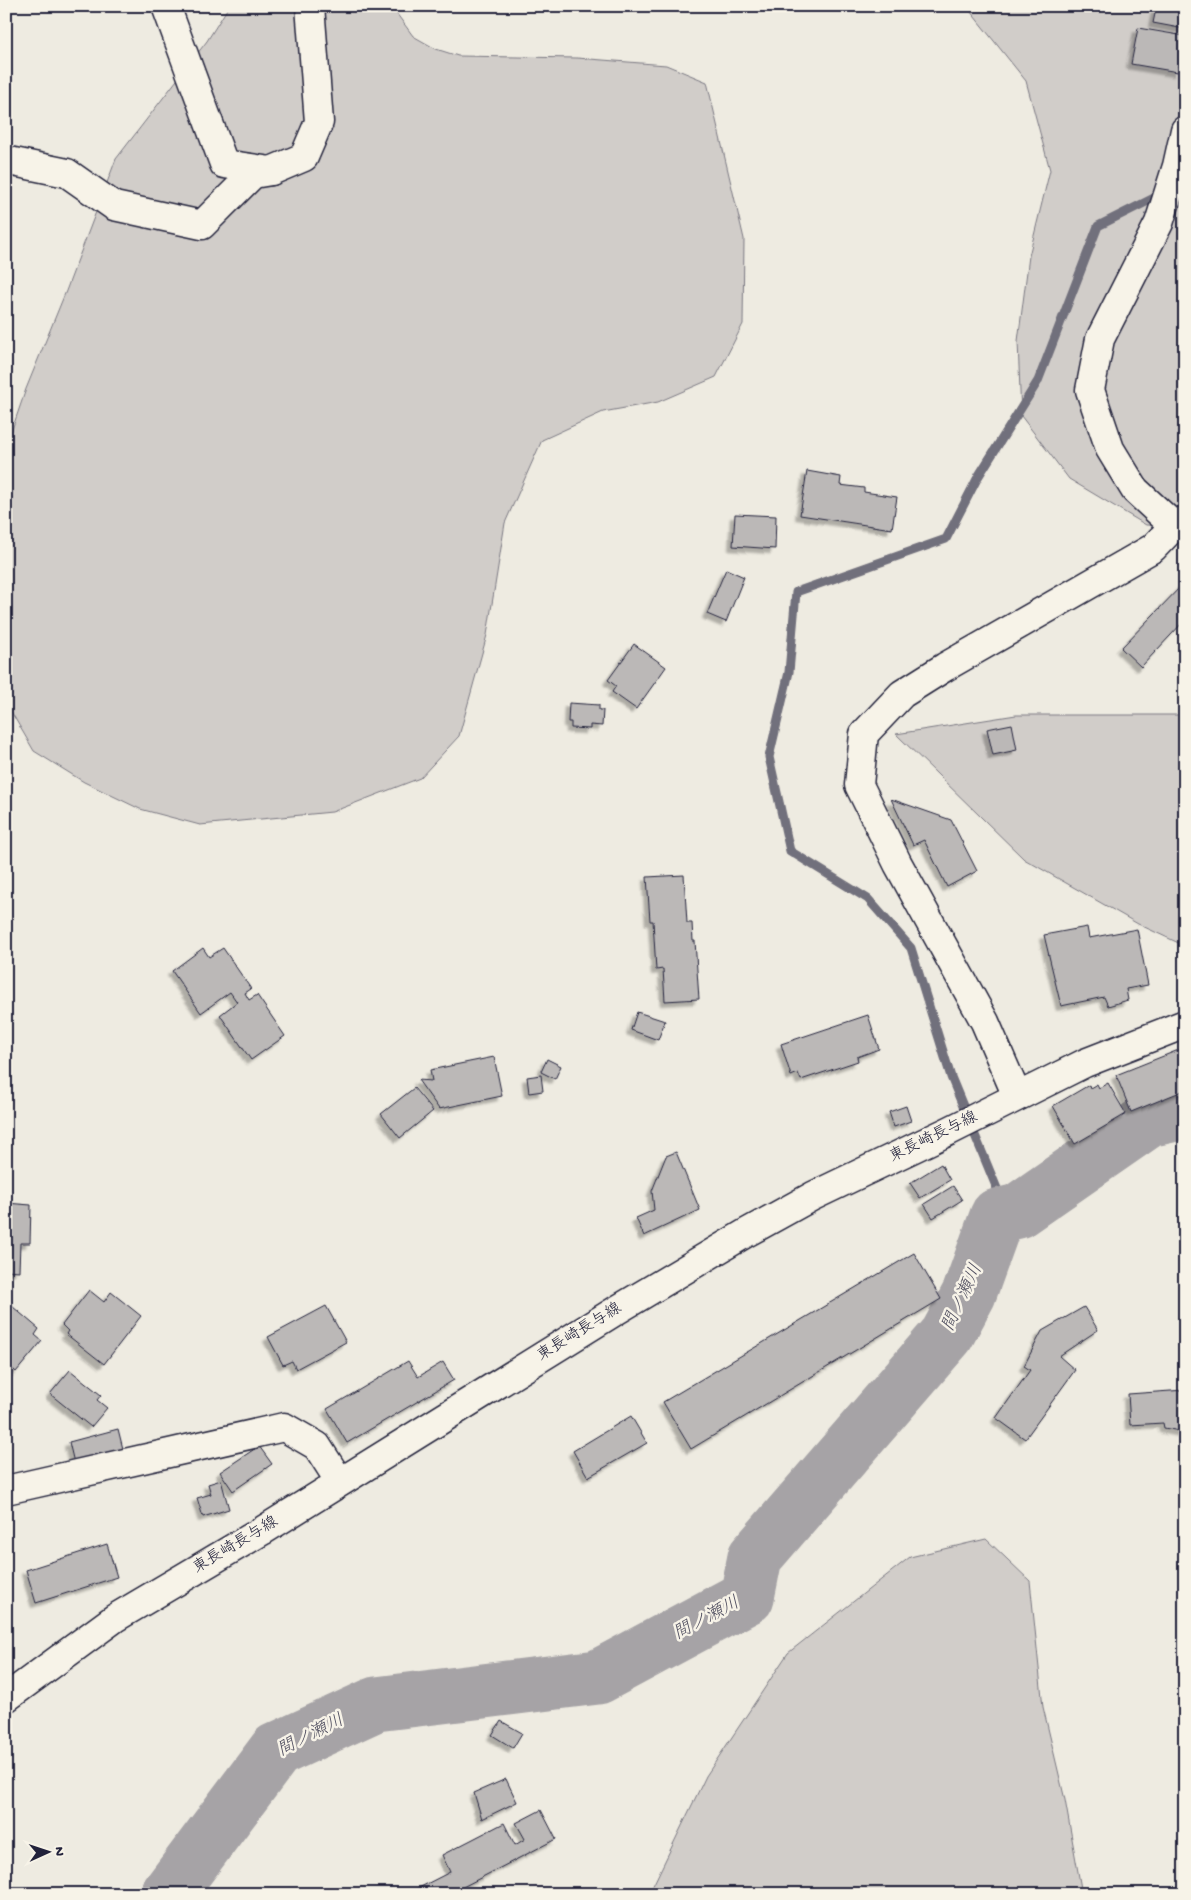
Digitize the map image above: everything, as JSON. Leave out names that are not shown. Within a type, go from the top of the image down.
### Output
[{"type":"street","points":[[166,6],[224,164],[272,171]]},
{"type":"street","points":[[6,163],[9,161],[67,173],[114,206],[202,225],[253,174],[272,171],[304,157],[319,122],[310,6]]},
{"type":"street","points":[[1017,1096],[985,1022],[898,864],[859,785],[864,734],[902,694],[945,667],[1153,548],[1179,523],[1135,490],[1110,448],[1090,390],[1100,339],[1162,215],[1177,166],[1185,130]]},
{"type":"street","name":"東長崎長与線","points":[[6,1698],[115,1618],[746,1233],[813,1196],[1084,1063],[1185,1024]]},
{"type":"street","points":[[6,1490],[284,1427],[317,1446],[340,1482]]},
{"type":"shaded area","points":[[229,6],[391,6],[413,36],[436,49],[458,56],[577,58],[666,65],[707,82],[744,239],[743,324],[716,377],[658,402],[603,412],[542,440],[505,523],[487,635],[459,736],[420,778],[332,812],[200,825],[140,809],[84,782],[34,751],[6,703],[6,447],[26,389],[66,291],[116,159],[207,41]]},
{"type":"shaded area","points":[[966,6],[1185,6],[1185,526],[1146,525],[1069,479],[1021,416],[1018,341],[1029,256],[1050,170],[1026,81]]},
{"type":"shaded area","points":[[1016,715],[1185,715],[1185,946],[1138,924],[1024,859],[896,734]]},
{"type":"shaded area","points":[[986,1539],[1030,1581],[1043,1707],[1065,1800],[1082,1894],[649,1894],[706,1776],[788,1653],[910,1557]]},
{"type":"building","points":[[1165,6],[1185,6],[1185,29],[1153,23],[1156,9],[1164,10]]},
{"type":"building","points":[[1138,28],[1185,36],[1178,72],[1131,64]]},
{"type":"building","points":[[807,471],[841,477],[840,485],[864,488],[864,492],[897,497],[892,529],[800,515]]},
{"type":"building","points":[[735,514],[776,516],[775,549],[733,546]]},
{"type":"building","points":[[726,569],[744,577],[726,622],[707,614]]},
{"type":"building","points":[[1185,582],[1185,620],[1141,667],[1121,648]]},
{"type":"building","points":[[634,644],[666,667],[636,709],[612,692],[616,686],[608,680]]},
{"type":"building","points":[[569,703],[599,705],[599,710],[603,710],[602,726],[590,725],[590,729],[571,728],[571,722],[568,722]]},
{"type":"building","points":[[1012,724],[1017,750],[993,755],[987,729]]},
{"type":"building","points":[[891,799],[951,820],[977,871],[947,887],[924,840],[913,845]]},
{"type":"building","points":[[684,875],[687,923],[692,923],[693,941],[695,941],[699,999],[665,1001],[663,969],[656,970],[653,921],[650,921],[647,877]]},
{"type":"building","points":[[1087,927],[1089,938],[1137,929],[1148,985],[1126,989],[1128,1000],[1108,1006],[1104,997],[1061,1006],[1044,935]]},
{"type":"building","points":[[203,948],[209,957],[223,948],[251,989],[245,993],[249,1000],[257,995],[285,1036],[251,1060],[220,1015],[237,1002],[230,992],[201,1013],[172,971]]},
{"type":"building","points":[[637,1012],[665,1021],[658,1040],[631,1030]]},
{"type":"building","points":[[868,1015],[879,1049],[857,1057],[858,1061],[801,1080],[798,1073],[791,1076],[781,1044]]},
{"type":"building","points":[[1181,1049],[1185,1059],[1185,1090],[1131,1112],[1116,1075]]},
{"type":"building","points":[[494,1057],[502,1096],[439,1109],[418,1080],[432,1081],[430,1070]]},
{"type":"building","points":[[547,1059],[561,1066],[555,1079],[541,1072]]},
{"type":"building","points":[[541,1075],[543,1091],[529,1093],[527,1077]]},
{"type":"building","points":[[1108,1083],[1126,1114],[1075,1144],[1053,1106],[1089,1085],[1090,1088],[1097,1084],[1099,1088]]},
{"type":"building","points":[[414,1088],[433,1111],[400,1138],[381,1114]]},
{"type":"building","points":[[906,1106],[911,1121],[894,1127],[889,1112]]},
{"type":"building","points":[[676,1152],[700,1210],[644,1236],[636,1218],[654,1210],[652,1191],[666,1156]]},
{"type":"building","points":[[941,1164],[950,1180],[920,1198],[910,1183]]},
{"type":"building","points":[[953,1186],[962,1200],[933,1218],[924,1204]]},
{"type":"building","points":[[6,1203],[31,1205],[30,1243],[20,1243],[19,1271],[6,1270]]},
{"type":"building","points":[[914,1253],[941,1299],[691,1449],[663,1402]]},
{"type":"building","points":[[89,1290],[104,1302],[111,1292],[141,1316],[104,1364],[66,1334],[68,1331],[62,1325]]},
{"type":"building","points":[[6,1301],[39,1329],[35,1335],[42,1341],[16,1372],[6,1363]]},
{"type":"building","points":[[326,1306],[346,1342],[296,1369],[292,1361],[283,1365],[268,1337]]},
{"type":"building","points":[[1084,1307],[1098,1330],[1059,1356],[1075,1370],[1025,1439],[996,1418],[1030,1370],[1024,1366],[1042,1331]]},
{"type":"building","points":[[408,1361],[418,1377],[443,1362],[454,1380],[347,1443],[327,1409]]},
{"type":"building","points":[[70,1370],[101,1395],[97,1400],[107,1408],[91,1427],[50,1394]]},
{"type":"building","points":[[1185,1390],[1185,1432],[1164,1428],[1163,1423],[1130,1425],[1128,1394]]},
{"type":"building","points":[[631,1416],[647,1443],[588,1477],[573,1451]]},
{"type":"building","points":[[118,1429],[123,1449],[74,1463],[69,1442]]},
{"type":"building","points":[[259,1446],[272,1464],[233,1491],[220,1472]]},
{"type":"building","points":[[221,1480],[229,1509],[203,1517],[197,1498],[211,1494],[208,1484]]},
{"type":"building","points":[[107,1544],[117,1577],[36,1603],[26,1570]]},
{"type":"building","points":[[501,1721],[522,1733],[513,1748],[492,1735]]},
{"type":"building","points":[[506,1779],[517,1802],[482,1819],[474,1793]]},
{"type":"building","points":[[541,1810],[556,1839],[459,1889],[462,1894],[407,1894],[450,1872],[442,1855],[504,1823],[515,1845],[525,1839],[516,1823]]},
{"type":"waterway","points":[[997,1216],[998,1191],[951,1077],[911,948],[868,899],[790,851],[769,757],[789,672],[796,592],[946,539],[978,477],[1038,381],[1098,226],[1162,194]]},
{"type":"waterway","name":"間ノ瀬川","points":[[168,1894],[276,1750],[376,1704],[598,1677],[747,1597],[755,1557],[947,1335],[969,1294],[997,1216],[1018,1211],[1149,1120],[1185,1112]]}]
